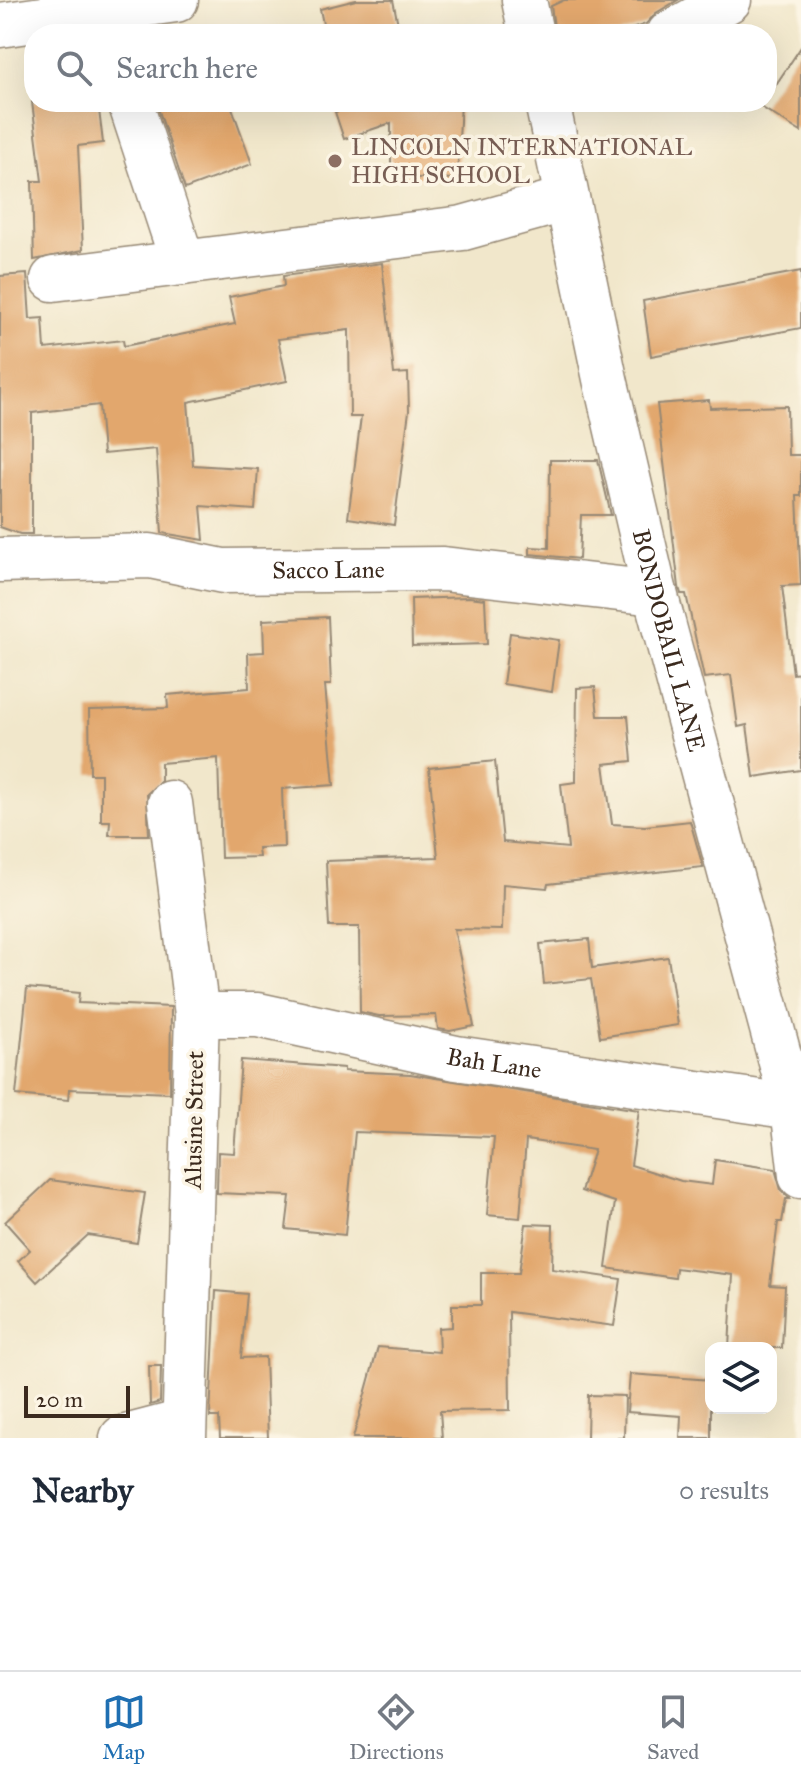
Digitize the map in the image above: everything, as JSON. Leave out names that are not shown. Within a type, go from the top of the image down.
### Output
[{"type":"street","points":[[35,24],[104,22],[176,0]]},
{"type":"street","points":[[524,0],[529,24]]},
{"type":"street","points":[[687,24],[729,0]]},
{"type":"street","points":[[0,25],[24,24]]},
{"type":"street","points":[[133,112],[183,263]]},
{"type":"street","name":"BONDOBAIL LANE","points":[[550,112],[655,593],[793,1107],[801,1176]]},
{"type":"street","points":[[53,279],[463,228],[567,199]]},
{"type":"street","name":"Sacco Lane","points":[[0,560],[150,556],[223,571],[443,569],[655,593]]},
{"type":"street","name":"Alusine Street","points":[[170,803],[197,1015],[184,1430]]},
{"type":"street","name":"Bah Lane","points":[[197,1015],[258,1015],[456,1058],[793,1107]]},
{"type":"street","points":[[122,1438],[184,1430]]},
{"type":"building","points":[[356,0],[393,0],[398,24],[323,24],[320,9]]},
{"type":"building","points":[[564,0],[678,0],[656,13],[646,24],[554,24],[551,6]]},
{"type":"building","points":[[801,47],[801,132],[769,112],[777,112],[777,83]]},
{"type":"building","points":[[33,112],[99,112],[103,143],[78,146],[83,250],[34,260],[32,181],[42,181]]},
{"type":"building","points":[[159,112],[234,112],[252,164],[185,189]]},
{"type":"building","points":[[335,112],[460,112],[457,179],[391,177],[391,123],[344,139]]},
{"type":"building","points":[[382,263],[394,374],[408,373],[409,411],[394,525],[348,518],[361,417],[350,417],[349,330],[278,339],[287,381],[188,402],[193,465],[258,469],[255,510],[201,506],[204,540],[162,533],[156,449],[103,454],[99,405],[32,413],[32,534],[20,534],[0,527],[0,276],[27,274],[30,319],[43,318],[45,349],[123,340],[124,346],[235,324],[229,297],[284,286],[283,276]]},
{"type":"building","points":[[801,271],[801,328],[651,356],[643,301]]},
{"type":"building","points":[[709,400],[710,408],[787,406],[788,455],[801,455],[801,496],[797,496],[801,585],[782,586],[793,674],[801,673],[801,770],[754,777],[747,725],[738,727],[731,675],[704,678],[686,594],[681,594],[679,587],[657,404]]},
{"type":"building","points":[[550,460],[598,460],[611,515],[581,515],[579,559],[530,554],[530,547],[549,548]]},
{"type":"building","points":[[411,599],[485,599],[487,644],[412,646]]},
{"type":"building","points":[[328,617],[331,685],[325,685],[334,785],[282,789],[284,847],[258,848],[259,857],[221,858],[218,758],[161,763],[161,781],[147,794],[149,835],[109,835],[110,821],[101,821],[101,774],[90,774],[89,710],[168,708],[167,695],[249,688],[248,653],[264,652],[263,620]]},
{"type":"building","points":[[510,633],[559,640],[552,692],[503,684]]},
{"type":"building","points":[[595,687],[598,716],[628,716],[632,761],[604,764],[612,824],[645,826],[690,821],[703,867],[548,884],[547,888],[503,884],[502,930],[454,929],[474,1026],[450,1031],[438,1029],[436,1015],[379,1016],[360,1012],[359,927],[329,927],[326,861],[438,857],[429,768],[495,761],[503,842],[568,848],[561,784],[576,782],[577,688]]},
{"type":"building","points":[[589,939],[592,968],[668,957],[678,1025],[600,1037],[591,979],[544,984],[540,944]]},
{"type":"building","points":[[27,988],[79,993],[78,1003],[171,1007],[170,1093],[69,1089],[68,1100],[16,1095]]},
{"type":"building","points":[[241,1060],[344,1068],[344,1071],[410,1074],[639,1110],[631,1165],[681,1181],[712,1185],[715,1160],[775,1169],[781,1190],[790,1199],[786,1199],[782,1222],[778,1222],[770,1285],[785,1286],[782,1348],[777,1348],[777,1342],[729,1342],[733,1275],[676,1268],[675,1278],[606,1268],[615,1202],[581,1191],[594,1150],[526,1140],[520,1218],[487,1215],[494,1137],[355,1132],[345,1235],[286,1229],[290,1196],[217,1193],[218,1152],[234,1153]]},
{"type":"building","points":[[50,1180],[145,1193],[137,1243],[88,1235],[37,1282],[18,1261],[30,1250],[5,1222]]},
{"type":"building","points":[[526,1224],[553,1225],[552,1269],[621,1279],[614,1326],[509,1312],[510,1410],[440,1411],[442,1438],[353,1438],[378,1347],[439,1352],[438,1328],[452,1327],[452,1305],[481,1305],[481,1273],[519,1273]]},
{"type":"building","points":[[216,1291],[247,1294],[241,1358],[265,1357],[268,1438],[220,1438],[219,1417],[210,1417]]},
{"type":"building","points":[[149,1366],[161,1366],[160,1402],[150,1405]]},
{"type":"building","points":[[630,1374],[705,1380],[705,1414],[711,1414],[711,1438],[680,1438],[681,1416],[627,1412]]},
{"type":"building","points":[[588,1395],[625,1396],[624,1438],[587,1438]]},
{"type":"place","name":"LINCOLN INTERNATIONAL HIGH SCHOOL","points":[[335,161]]}]
